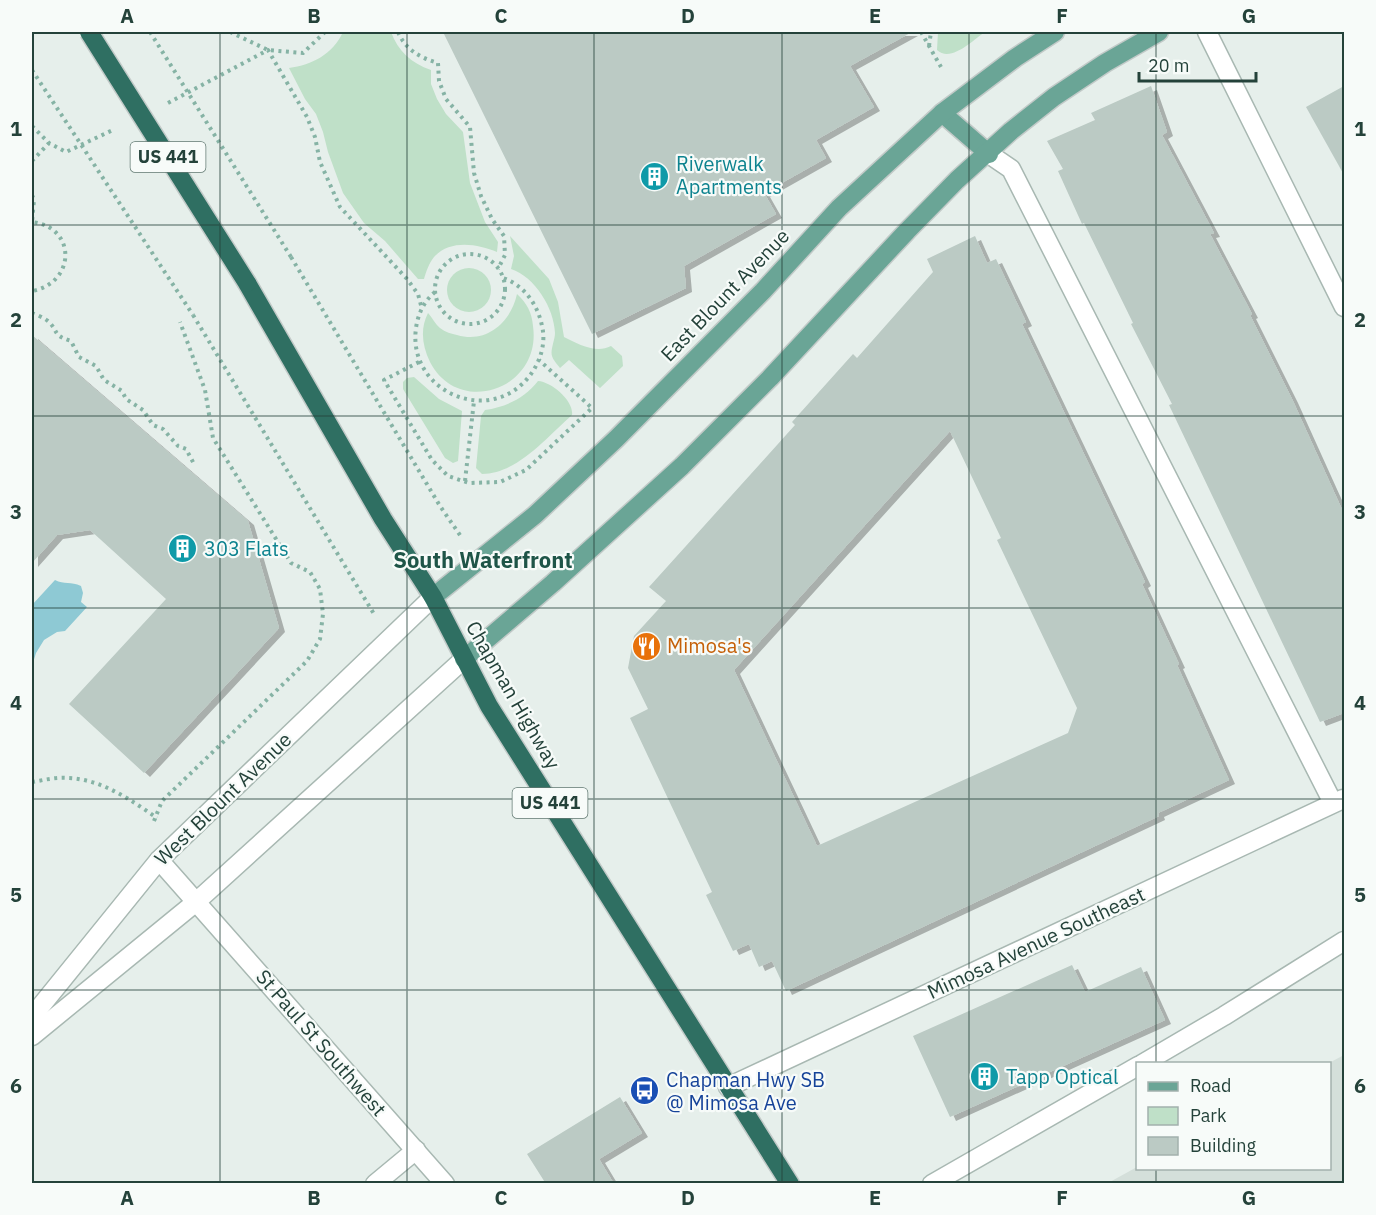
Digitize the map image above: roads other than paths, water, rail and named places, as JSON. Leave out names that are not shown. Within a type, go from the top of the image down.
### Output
[{"type":"highway","name":"Chapman Highway","points":[[89,32],[247,283],[383,519],[433,597],[489,706],[790,1184]]},
{"type":"main road","name":"East Blount Avenue","points":[[433,597],[535,515],[616,439],[763,291],[839,208],[942,113],[1015,58],[1055,32]]},
{"type":"main road","points":[[464,659],[553,583],[682,466],[770,378],[957,180],[989,154],[1011,131],[1054,97],[1105,63],[1159,32]]},
{"type":"main road","points":[[942,113],[989,154]]},
{"type":"street","points":[[1207,32],[1344,307]]},
{"type":"street","points":[[989,154],[1011,169],[1339,801]]},
{"type":"street","name":"West Blount Avenue","points":[[32,1017],[159,860],[433,597]]},
{"type":"street","points":[[32,1036],[196,902],[464,659]]},
{"type":"street","name":"Mimosa Avenue Southeast","points":[[728,1087],[1339,801]]},
{"type":"street","name":"St Paul St Southwest","points":[[159,860],[445,1184]]},
{"type":"street","points":[[1146,1062],[1344,941]]},
{"type":"street","points":[[932,1184],[1136,1067]]},
{"type":"street","points":[[375,1184],[416,1150]]},
{"type":"water","points":[[55,580],[81,586],[83,593],[81,602],[87,607],[65,631],[57,632],[44,640],[36,653],[32,666],[32,605]]},
{"type":"place","name":"Riverwalk Apartments","points":[[655,176]]},
{"type":"place","name":"303 Flats","points":[[183,549]]},
{"type":"place","name":"Mimosa's","points":[[646,646]]},
{"type":"place","name":"Tapp Optical","points":[[985,1077]]},
{"type":"place","name":"Chapman Hwy SB @ Mimosa Ave","points":[[645,1091]]},
{"type":"district","name":"South Waterfront","points":[[483,560]]}]
